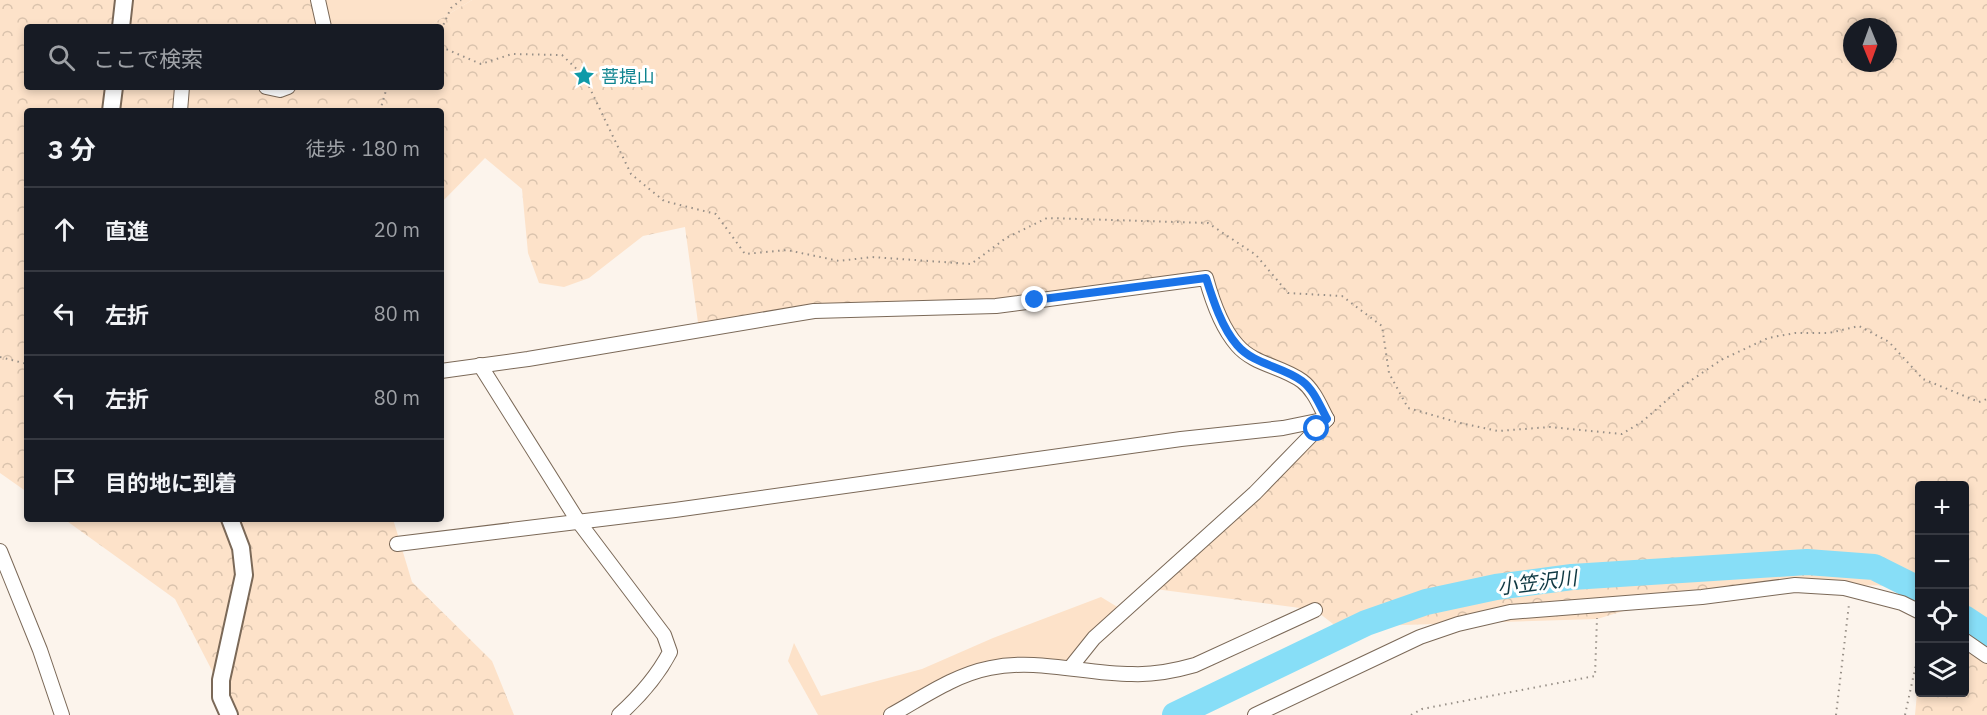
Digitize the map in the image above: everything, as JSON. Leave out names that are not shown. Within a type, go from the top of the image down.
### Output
[{"type":"street","points":[[121,24],[124,0]]},
{"type":"street","points":[[318,0],[323,24]]},
{"type":"street","points":[[111,108],[114,90]]},
{"type":"street","points":[[180,108],[182,90]]},
{"type":"street","points":[[444,371],[528,359],[814,311],[996,306],[1206,278],[1211,296],[1237,345],[1254,358],[1301,380],[1312,391],[1327,419]]},
{"type":"street","points":[[480,365],[578,520],[664,634],[669,652],[662,668],[640,696],[619,715]]},
{"type":"street","points":[[397,544],[545,527],[578,520],[675,510],[1181,439],[1283,428],[1327,419]]},
{"type":"street","points":[[1070,668],[1094,638],[1255,493],[1327,419]]},
{"type":"street","points":[[229,715],[221,697],[221,680],[244,575],[241,548],[231,522]]},
{"type":"street","points":[[0,551],[40,650],[62,715]]},
{"type":"street","points":[[1254,715],[1420,637],[1458,624],[1510,612],[1597,606],[1795,585],[1850,589],[1902,603],[1915,610]]},
{"type":"street","points":[[891,715],[970,673],[1009,665],[1036,664],[1131,674],[1175,671],[1195,665],[1315,609]]},
{"type":"street","points":[[1969,643],[1987,656]]},
{"type":"path","points":[[444,24],[451,8],[461,0]]},
{"type":"path","points":[[381,108],[386,90]]},
{"type":"path","points":[[0,357],[24,363]]},
{"type":"path","points":[[1836,715],[1850,589]]},
{"type":"path","points":[[1411,715],[1422,709],[1595,676],[1597,606]]},
{"type":"path","points":[[1905,715],[1915,669]]},
{"type":"green space","points":[[0,0],[316,0],[317,24],[24,24],[24,90],[444,90],[444,24],[432,24],[472,0],[1987,0],[1987,715],[1915,715],[1917,697],[1969,697],[1969,481],[1915,481],[1915,603],[1909,585],[1809,586],[1627,610],[1597,619],[1337,627],[1315,610],[1155,589],[1327,419],[1303,382],[1237,345],[1206,278],[996,306],[814,311],[699,330],[685,227],[643,236],[589,278],[564,287],[539,283],[528,253],[522,189],[485,158],[444,200],[444,108],[24,108],[24,490],[0,473]]},
{"type":"green space","points":[[318,0],[472,0],[432,24],[322,24]]},
{"type":"green space","points":[[68,522],[394,522],[412,582],[492,661],[514,715],[235,715],[175,599]]},
{"type":"green space","points":[[1101,597],[1124,611],[1073,663],[1003,658],[891,715],[818,715],[788,661],[794,643],[821,696],[922,669],[993,638]]},
{"type":"waterway","name":"小笠沢川","points":[[1175,715],[1366,623],[1426,602],[1496,587],[1572,577],[1807,562],[1874,567],[1918,589]]},
{"type":"waterway","name":"小笠沢川","points":[[1969,621],[1987,633]]},
{"type":"place","name":"菩提山","points":[[584,76]]},
{"type":"route","points":[[1035,300],[1206,278],[1211,296],[1237,345],[1254,358],[1301,380],[1312,391],[1327,419],[1317,429]]}]
